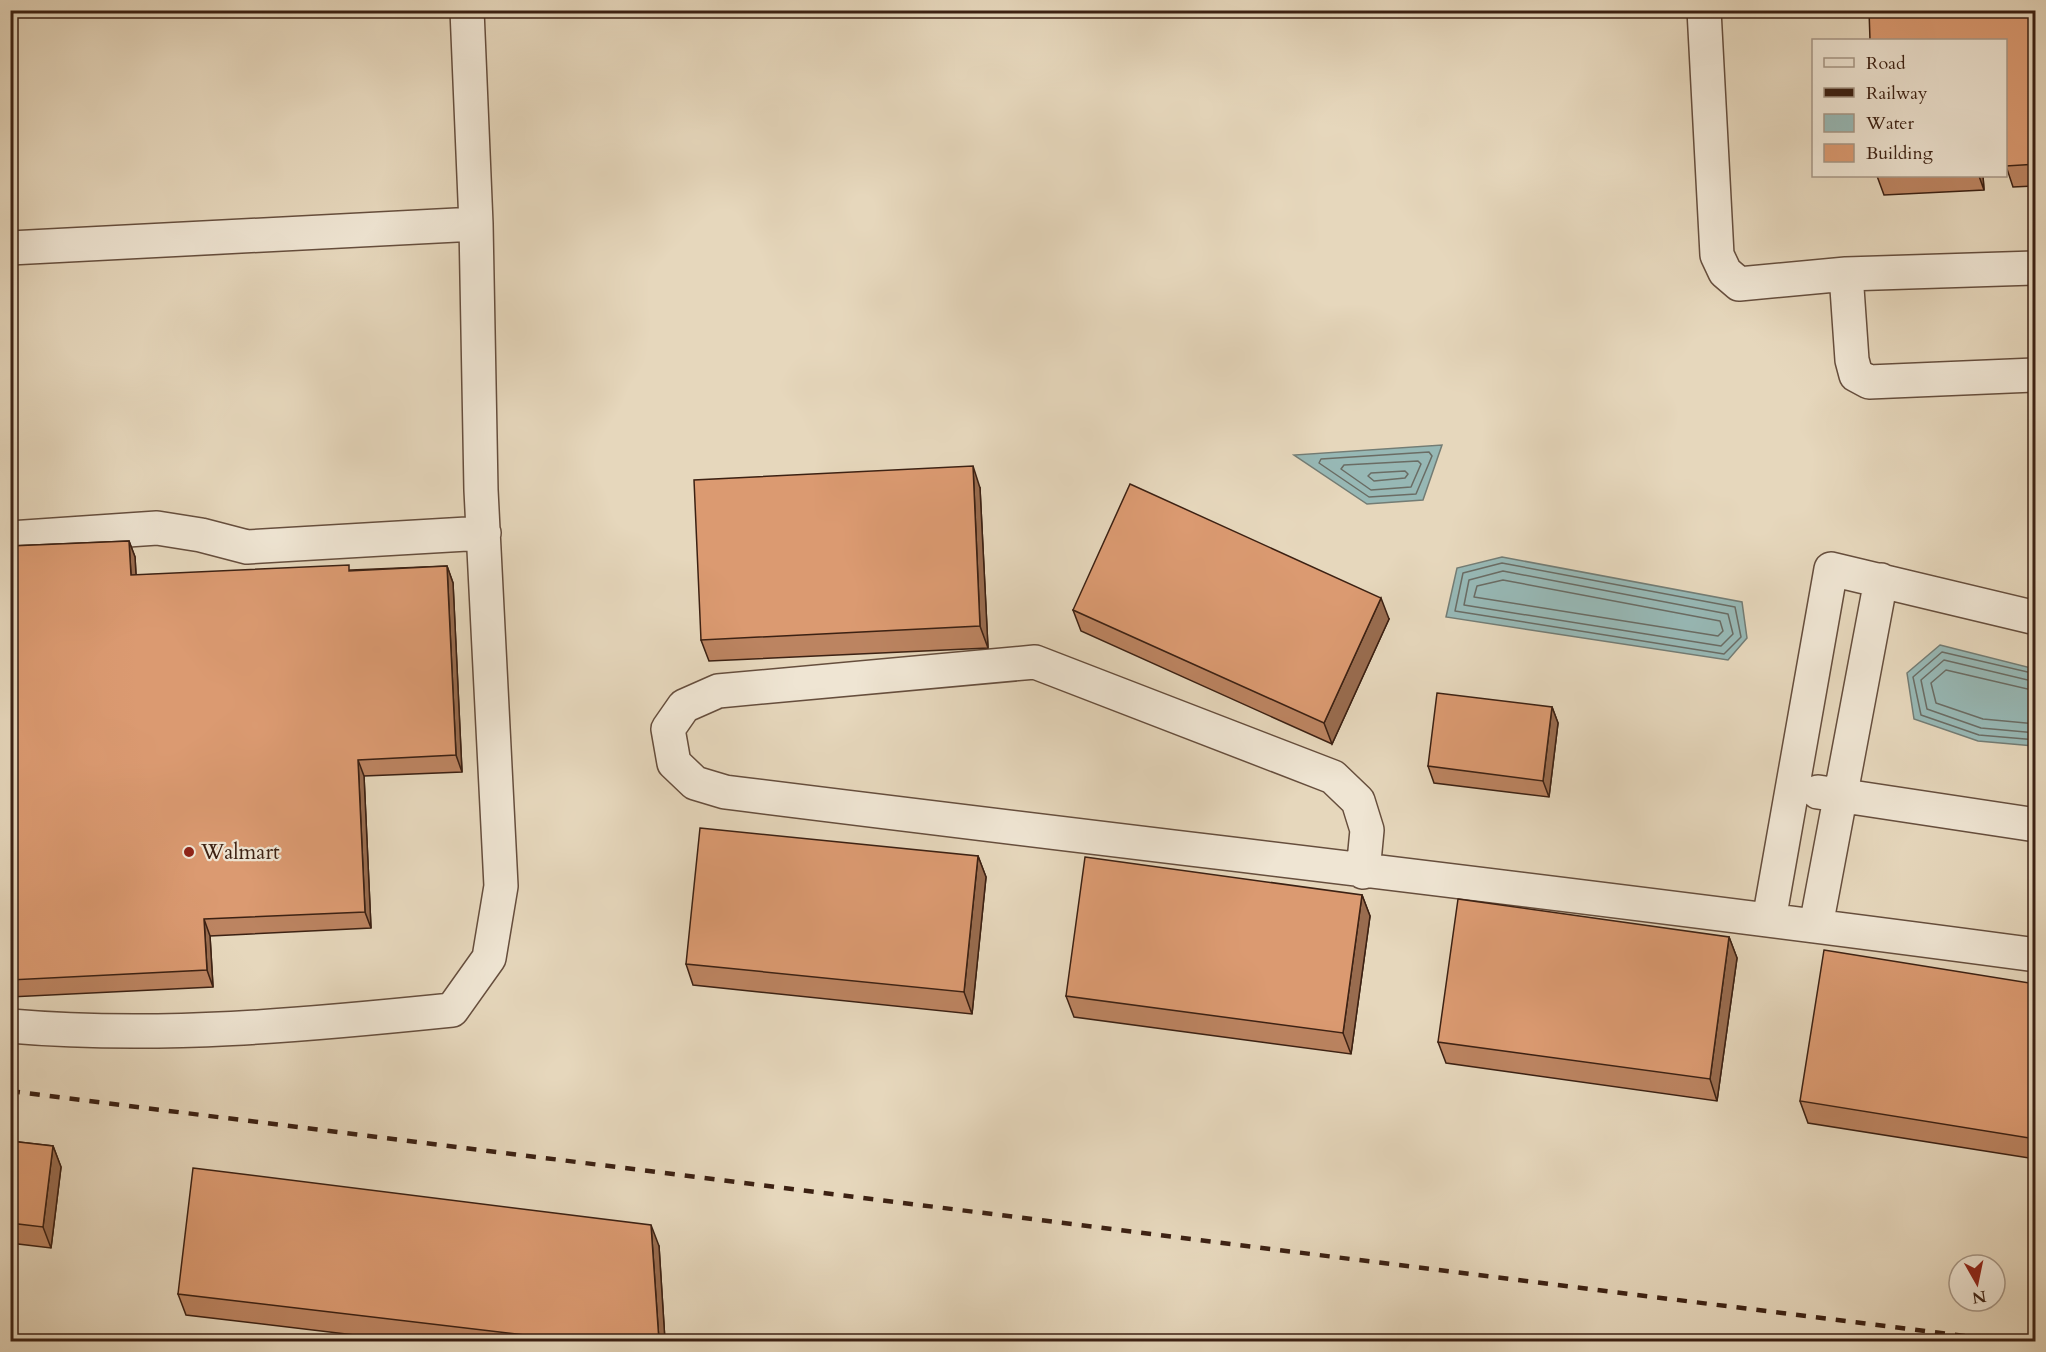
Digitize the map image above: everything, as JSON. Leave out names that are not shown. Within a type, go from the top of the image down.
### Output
[{"type":"street","points":[[10,1026],[76,1032],[192,1032],[308,1024],[452,1010],[489,958],[501,886],[484,533],[476,224],[467,10]]},
{"type":"street","points":[[1704,10],[1717,255],[1725,272],[1739,284],[1846,274],[2036,268]]},
{"type":"street","points":[[10,248],[476,224]]},
{"type":"street","points":[[1846,274],[1852,360],[1856,375],[1869,382],[2036,375]]},
{"type":"street","points":[[10,538],[157,528],[201,535],[247,547],[484,533]]},
{"type":"street","points":[[1770,920],[1831,569],[2036,618]]},
{"type":"street","points":[[1816,926],[1881,580]]},
{"type":"street","points":[[1363,872],[1367,830],[1358,801],[1333,777],[1035,662],[718,691],[684,706],[669,729],[674,763],[695,783],[725,792],[1363,872],[1770,920],[2036,955]]},
{"type":"street","points":[[1792,789],[2036,825]]},
{"type":"water","points":[[1442,445],[1423,500],[1367,504],[1294,455]]},
{"type":"water","points":[[1502,557],[1742,602],[1747,638],[1728,660],[1446,617],[1457,568]]},
{"type":"water","points":[[1940,645],[2035,669],[2035,746],[1978,741],[1914,719],[1907,673]]},
{"type":"building","points":[[1869,10],[2036,10],[2036,164],[2007,166],[2007,39],[1870,39]]},
{"type":"building","points":[[973,466],[980,626],[701,640],[694,480]]},
{"type":"building","points":[[1130,484],[1381,598],[1324,723],[1073,610]]},
{"type":"building","name":"Walmart","points":[[129,541],[131,575],[349,565],[349,571],[447,566],[456,755],[358,760],[365,912],[204,919],[207,970],[10,980],[10,546]]},
{"type":"building","points":[[1437,693],[1552,707],[1543,781],[1428,766]]},
{"type":"building","points":[[700,828],[978,856],[964,992],[686,964]]},
{"type":"building","points":[[1085,857],[1362,895],[1343,1033],[1066,996]]},
{"type":"building","points":[[1458,899],[1729,937],[1710,1079],[1438,1042]]},
{"type":"building","points":[[1824,950],[2036,984],[2036,1139],[1800,1101]]},
{"type":"building","points":[[10,1141],[53,1146],[43,1227],[10,1223]]},
{"type":"building","points":[[193,1168],[651,1225],[659,1341],[576,1341],[178,1294]]},
{"type":"railway","points":[[10,1091],[2013,1342]]},
{"type":"place","name":"Walmart","points":[[189,852]]}]
